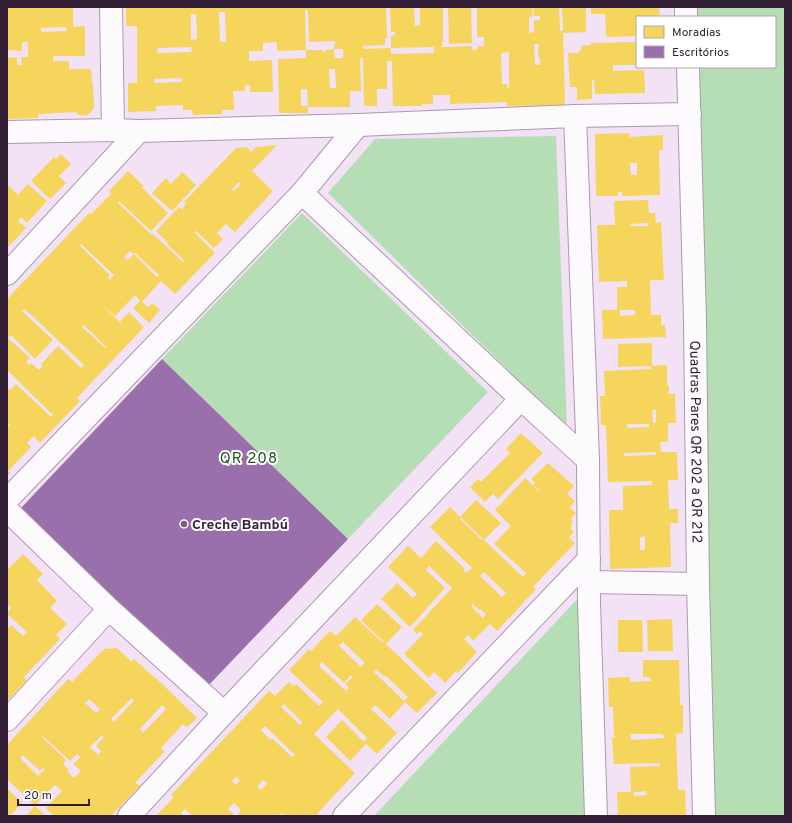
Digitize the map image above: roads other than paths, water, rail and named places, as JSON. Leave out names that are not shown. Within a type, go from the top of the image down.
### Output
[{"type":"street","points":[[111,7],[113,130]]},
{"type":"street","name":"Quadras Pares QR 202 a QR 212","points":[[688,68],[695,320],[698,584],[704,816]]},
{"type":"street","points":[[7,132],[113,130],[140,131],[358,126],[575,116],[690,114]]},
{"type":"street","points":[[575,116],[588,460],[589,582],[596,816]]},
{"type":"street","points":[[7,500],[302,193],[358,126]]},
{"type":"street","points":[[7,274],[140,131]]},
{"type":"street","points":[[302,193],[588,460]]},
{"type":"street","points":[[129,816],[224,713],[521,399]]},
{"type":"street","points":[[7,510],[109,609],[224,713]]},
{"type":"street","points":[[344,816],[589,558]]},
{"type":"street","points":[[589,582],[698,584]]},
{"type":"street","points":[[7,720],[109,609]]},
{"type":"place","name":"Creche Bambú","points":[[184,524]]},
{"type":"district","name":"QR 208","points":[[249,458]]}]
